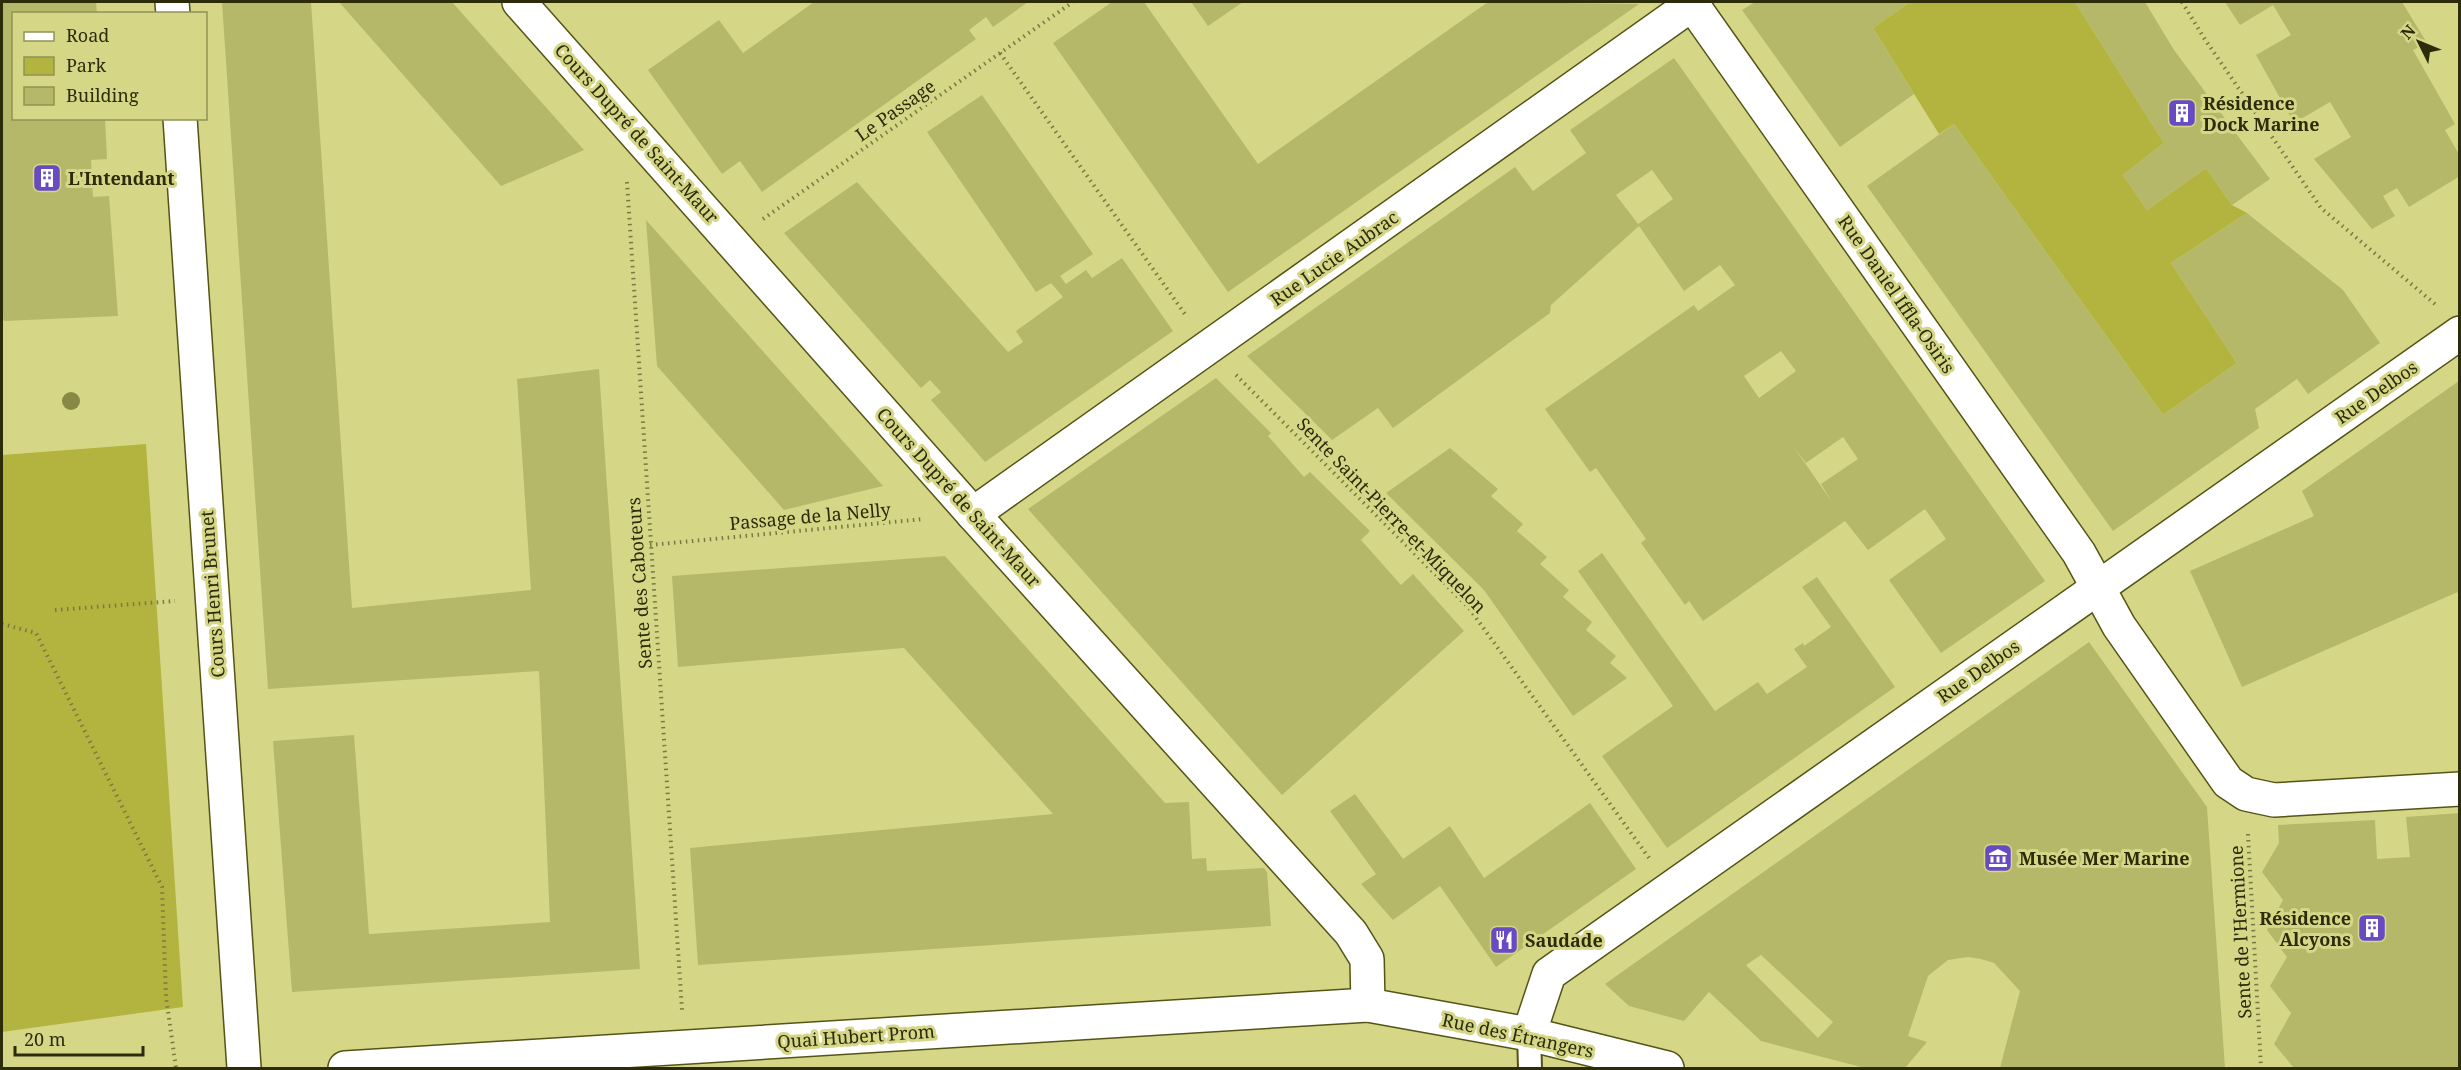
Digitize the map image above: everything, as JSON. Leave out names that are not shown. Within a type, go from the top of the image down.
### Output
[{"type":"street","name":"Cours Dupré de Saint-Maur","points":[[519,2],[733,240],[973,514],[1352,933],[1367,959],[1368,1005]]},
{"type":"street","name":"Rue Lucie Aubrac","points":[[973,514],[1694,3]]},
{"type":"street","name":"Rue Daniel Iffla-Osiris","points":[[1694,3],[2100,586],[2119,626],[2228,782],[2246,794]]},
{"type":"street","name":"Cours Henri Brunet","points":[[180,120],[244,1068]]},
{"type":"street","name":"Rue Delbos","points":[[1529,1034],[1549,974],[2457,335]]},
{"type":"street","points":[[2246,794],[2274,800],[2460,789]]},
{"type":"street","name":"Rue des Étrangers","points":[[1368,1005],[1529,1034],[1667,1068]]},
{"type":"street","name":"Quai Hubert Prom","points":[[345,1068],[1368,1005]]},
{"type":"lane","points":[[1529,1034],[1530,1068]]},
{"type":"path","name":"Le Passage","points":[[733,240],[1073,2]]},
{"type":"path","points":[[2182,2],[2204,38],[2321,208],[2436,305],[2457,335]]},
{"type":"path","name":"Sente Saint-Pierre-et-Miquelon","points":[[1000,53],[1208,348],[1469,608],[1670,888]]},
{"type":"path","name":"Sente des Caboteurs","points":[[626,176],[684,1046]]},
{"type":"path","name":"Passage de la Nelly","points":[[650,545],[973,514]]},
{"type":"path","points":[[55,610],[212,599]]},
{"type":"path","points":[[2,624],[36,633],[162,887],[166,997],[176,1068]]},
{"type":"path","name":"Sente de l'Hermione","points":[[2246,794],[2261,1068]]},
{"type":"green space","points":[[1910,2],[2075,2],[2164,143],[2123,175],[2147,210],[2206,168],[2232,205],[2247,213],[2171,263],[2237,363],[2163,415],[1954,124],[1939,134],[1873,28]]},
{"type":"green space","points":[[146,444],[183,1007],[2,1032],[2,455]]},
{"type":"building","name":"L'Intendant","points":[[2,2],[96,2],[97,12],[12,12],[12,120],[105,120],[107,159],[91,160],[93,197],[109,196],[118,316],[4,321],[2,316]]},
{"type":"building","points":[[222,2],[311,2],[352,608],[531,590],[517,379],[599,369],[640,969],[292,992],[273,741],[354,735],[369,934],[550,922],[539,671],[268,689]]},
{"type":"building","points":[[339,2],[452,2],[584,150],[501,186]]},
{"type":"building","points":[[814,2],[1028,2],[993,27],[986,17],[969,30],[976,39],[762,192],[740,161],[722,174],[648,70],[719,20],[743,53]]},
{"type":"building","points":[[1112,2],[1144,2],[1258,164],[1488,2],[1639,4],[1228,292],[1053,43]]},
{"type":"building","points":[[1191,2],[1243,2],[1208,26]]},
{"type":"building","points":[[1755,2],[1910,2],[1873,28],[1914,94],[1840,147],[1742,10]]},
{"type":"building","name":"Résidence Dock Marine","points":[[2075,2],[2145,2],[2174,50],[2270,179],[2232,205],[2206,168],[2147,210],[2123,175],[2164,143]]},
{"type":"building","points":[[2225,2],[2402,2],[2427,43],[2413,50],[2455,124],[2445,130],[2460,156],[2460,176],[2409,207],[2397,188],[2383,196],[2395,216],[2372,229],[2314,159],[2351,137],[2330,102],[2294,123],[2256,55],[2291,35],[2273,5],[2240,25]]},
{"type":"building","points":[[1674,58],[2045,581],[1941,653],[1889,580],[1946,539],[1925,509],[1868,550],[1845,521],[1703,621],[1689,601],[1685,605],[1641,543],[1646,539],[1596,468],[1590,472],[1545,409],[1694,305],[1698,311],[1735,285],[1720,265],[1684,291],[1639,226],[1551,305],[1550,313],[1393,428],[1378,408],[1332,440],[1247,356],[1515,167],[1533,191],[1586,153],[1570,130]],"holes":[[[1652,170],[1673,199],[1638,224],[1616,195]],[[1781,351],[1796,371],[1759,398],[1744,376]],[[1843,437],[1858,459],[1821,484],[1832,502],[1793,446],[1806,463]]]},
{"type":"building","points":[[982,95],[1093,254],[1060,276],[1066,284],[1086,270],[1092,278],[1122,258],[1173,331],[985,462],[931,400],[941,392],[930,380],[921,388],[784,233],[857,182],[1008,352],[1023,342],[1016,331],[1063,297],[1051,283],[1036,292],[927,132]]},
{"type":"building","points":[[1954,124],[2163,415],[2237,363],[2171,263],[2247,213],[2343,290],[2380,343],[2308,394],[2297,379],[2255,409],[2259,428],[2113,531],[1867,186]]},
{"type":"building","points":[[646,220],[883,486],[784,510],[657,366]]},
{"type":"building","points":[[1216,378],[1271,433],[1268,436],[1304,477],[1310,472],[1370,531],[1361,540],[1401,585],[1413,574],[1464,631],[1282,795],[1028,509]]},
{"type":"building","points":[[2459,381],[2460,591],[2242,687],[2190,571],[2314,516],[2302,491]]},
{"type":"building","points":[[1450,448],[1498,489],[1491,496],[1523,524],[1517,531],[1547,557],[1540,564],[1569,590],[1563,597],[1592,622],[1586,630],[1616,656],[1610,663],[1627,678],[1573,716],[1484,590],[1386,493]]},
{"type":"building","points":[[1602,553],[1715,711],[1758,682],[1767,694],[1807,667],[1794,649],[1803,643],[1804,646],[1831,627],[1802,587],[1817,577],[1895,687],[1667,848],[1602,756],[1673,706],[1578,571]]},
{"type":"building","points":[[945,556],[1165,803],[1189,802],[1192,859],[1206,858],[1207,871],[1264,868],[1267,872],[1271,926],[698,965],[690,848],[1053,814],[904,648],[678,667],[672,576]]},
{"type":"building","name":"Musée Mer Marine","points":[[2089,642],[2207,807],[2225,1068],[2000,1068],[2020,991],[1994,963],[1968,957],[1948,960],[1928,976],[1908,1036],[1927,1042],[1905,1068],[1865,1068],[1761,1041],[1709,992],[1684,1021],[1629,1006],[1605,984]],"holes":[[[1761,955],[1833,1022],[1818,1038],[1746,965]]]},
{"type":"building","points":[[1355,794],[1403,859],[1450,826],[1484,878],[1590,803],[1636,869],[1496,967],[1440,886],[1393,920],[1361,884],[1376,874],[1330,811]]},
{"type":"building","name":"Résidence Alcyons","points":[[2460,813],[2460,1068],[2294,1068],[2274,1044],[2291,1013],[2270,986],[2287,957],[2267,930],[2283,900],[2262,872],[2279,843],[2278,825],[2375,820],[2377,859],[2410,857],[2406,817]]},
{"type":"place","name":"Résidence Dock Marine","points":[[2182,113]]},
{"type":"place","name":"L'Intendant","points":[[47,178]]},
{"type":"place","name":"Musée Mer Marine","points":[[1998,858]]},
{"type":"place","name":"Résidence Alcyons","points":[[2372,928]]},
{"type":"place","name":"Saudade","points":[[1504,940]]}]
